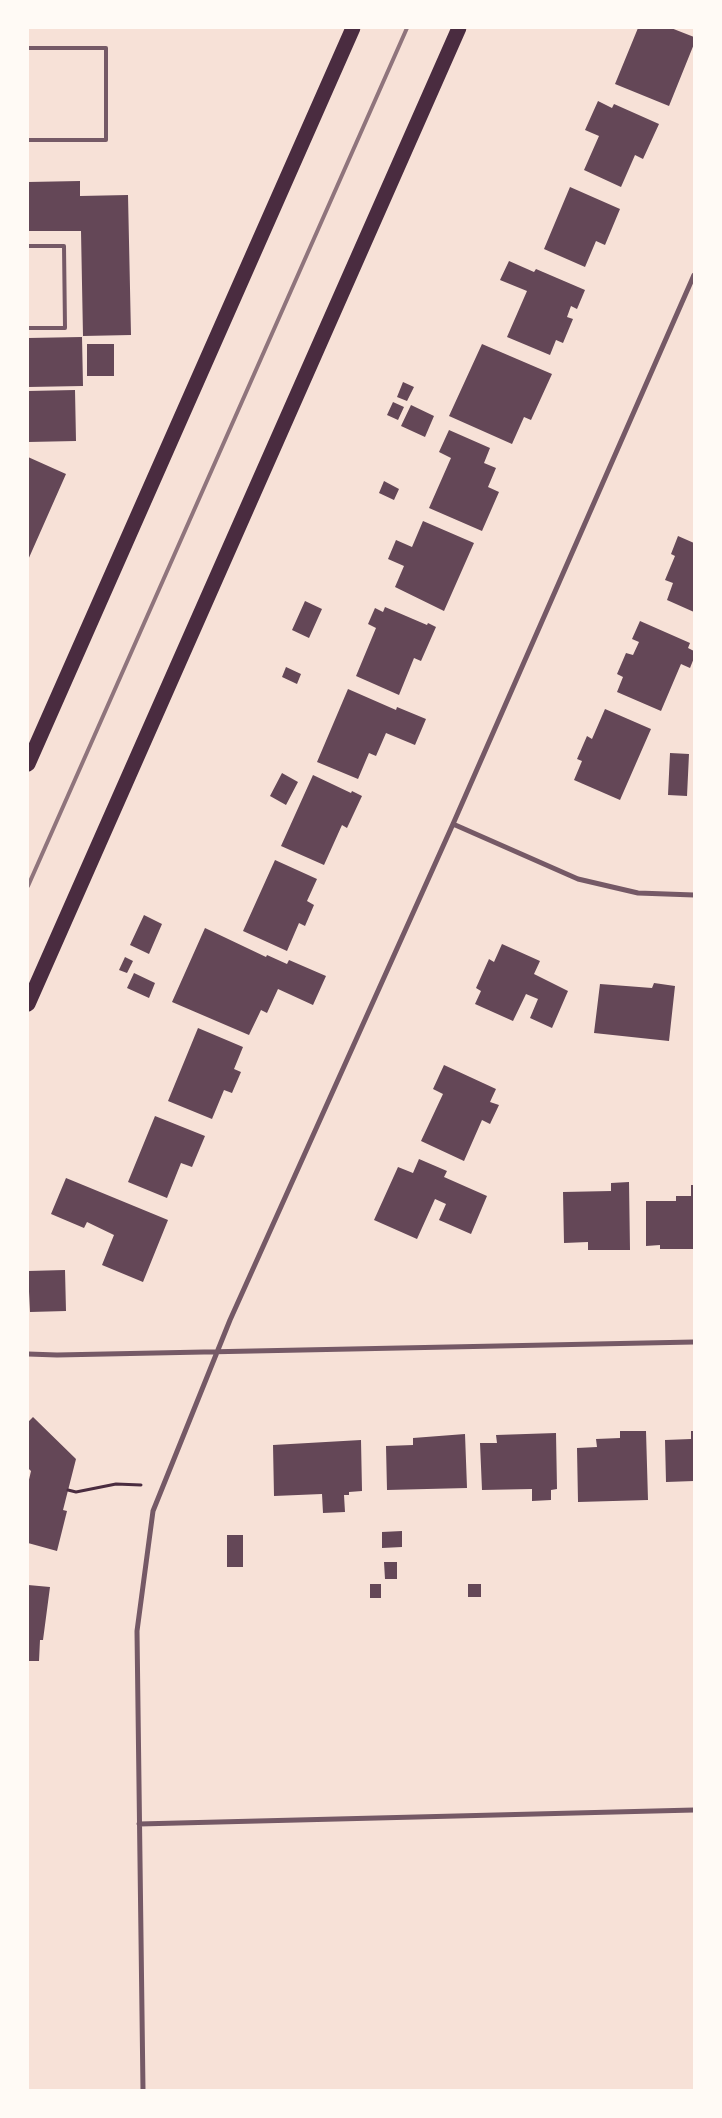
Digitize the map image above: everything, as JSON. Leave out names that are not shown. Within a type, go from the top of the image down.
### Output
[{"type":"highway","points":[[28,764],[353,28]]},
{"type":"highway","points":[[28,1004],[459,28]]},
{"type":"street","points":[[143,2090],[138,1632],[153,1511],[216,1352],[453,824],[694,275]]},
{"type":"street","points":[[453,824],[578,879],[638,893],[694,895]]},
{"type":"street","points":[[28,1354],[57,1355],[694,1342]]},
{"type":"street","points":[[139,1824],[694,1810]]},
{"type":"lane","points":[[28,48],[106,48],[106,140],[28,140]]},
{"type":"lane","points":[[28,246],[64,246],[65,328],[28,328]]},
{"type":"path","points":[[68,1490],[76,1492],[116,1484],[162,1488]]},
{"type":"building","points":[[638,28],[671,28],[694,37],[694,44],[669,106],[615,84]]},
{"type":"building","points":[[598,101],[612,108],[614,104],[659,124],[643,159],[635,155],[621,187],[584,170],[599,136],[585,130]]},
{"type":"building","points":[[80,181],[80,196],[128,195],[131,335],[83,336],[81,231],[28,231],[28,182]]},
{"type":"building","points":[[570,187],[620,209],[605,245],[596,241],[585,267],[544,249]]},
{"type":"building","points":[[509,261],[534,272],[536,269],[585,290],[577,309],[571,306],[567,317],[573,319],[563,343],[556,340],[550,355],[507,337],[527,291],[500,280]]},
{"type":"building","points":[[82,337],[83,386],[28,387],[28,338]]},
{"type":"building","points":[[87,344],[114,344],[114,376],[87,376]]},
{"type":"building","points":[[482,344],[552,374],[531,420],[524,417],[512,444],[449,416]]},
{"type":"building","points":[[403,382],[414,387],[407,401],[397,397]]},
{"type":"building","points":[[75,390],[76,441],[28,442],[28,391]]},
{"type":"building","points":[[393,402],[404,407],[398,420],[387,415]]},
{"type":"building","points":[[411,405],[434,416],[425,437],[401,426]]},
{"type":"building","points":[[449,430],[490,448],[484,463],[496,468],[488,487],[499,492],[482,531],[429,508],[451,458],[439,452]]},
{"type":"building","points":[[28,457],[66,474],[28,560]]},
{"type":"building","points":[[384,481],[399,489],[394,500],[379,493]]},
{"type":"building","points":[[423,521],[474,543],[444,611],[395,587],[404,566],[388,559],[396,540],[412,547]]},
{"type":"building","points":[[678,536],[694,543],[694,612],[667,600],[673,583],[665,580],[675,556],[671,554]]},
{"type":"building","points":[[305,601],[322,609],[309,638],[292,630]]},
{"type":"building","points":[[385,607],[436,627],[421,661],[414,658],[399,695],[356,676],[376,628],[368,624],[375,608],[383,612]]},
{"type":"building","points":[[640,621],[690,643],[688,648],[694,651],[694,658],[690,668],[681,664],[661,711],[617,692],[623,677],[617,674],[626,653],[633,655],[639,642],[632,639]]},
{"type":"building","points":[[286,667],[301,674],[297,684],[282,677]]},
{"type":"building","points":[[348,689],[396,710],[397,707],[426,719],[415,745],[386,733],[376,756],[369,753],[358,779],[317,762]]},
{"type":"building","points":[[605,709],[651,729],[620,800],[574,780],[582,761],[577,759],[587,736],[592,739]]},
{"type":"building","points":[[670,753],[689,754],[687,796],[668,795]]},
{"type":"building","points":[[282,773],[298,782],[286,805],[270,796]]},
{"type":"building","points":[[313,775],[351,793],[352,791],[362,796],[347,828],[342,825],[324,865],[281,846]]},
{"type":"building","points":[[275,860],[317,879],[307,901],[314,905],[305,926],[299,923],[287,951],[243,931]]},
{"type":"building","points":[[144,915],[162,924],[149,954],[130,945]]},
{"type":"building","points":[[205,928],[266,957],[267,955],[287,964],[289,960],[326,976],[313,1005],[278,989],[267,1013],[261,1010],[249,1035],[172,1002]]},
{"type":"building","points":[[502,944],[540,961],[534,974],[568,991],[552,1028],[530,1018],[538,999],[526,994],[513,1021],[475,1004],[481,991],[476,988],[489,959],[494,962]]},
{"type":"building","points":[[125,957],[133,961],[127,973],[119,970]]},
{"type":"building","points":[[134,973],[155,983],[149,998],[127,988]]},
{"type":"building","points":[[654,983],[675,986],[669,1041],[594,1033],[600,984],[652,988]]},
{"type":"building","points":[[198,1028],[243,1047],[234,1069],[241,1072],[232,1093],[224,1090],[212,1119],[168,1101]]},
{"type":"building","points":[[444,1065],[496,1089],[490,1102],[499,1105],[490,1124],[482,1120],[464,1161],[421,1141],[443,1094],[433,1089]]},
{"type":"building","points":[[155,1116],[205,1136],[192,1167],[181,1163],[167,1198],[128,1182]]},
{"type":"building","points":[[419,1159],[447,1171],[444,1177],[487,1196],[471,1234],[439,1220],[446,1204],[435,1199],[417,1239],[374,1220],[398,1167],[413,1173]]},
{"type":"building","points":[[66,1178],[168,1220],[143,1282],[102,1265],[114,1235],[87,1222],[84,1228],[51,1214]]},
{"type":"building","points":[[629,1182],[630,1250],[588,1250],[588,1242],[564,1243],[563,1192],[611,1191],[611,1183]]},
{"type":"building","points":[[691,1185],[694,1185],[694,1249],[660,1249],[660,1245],[646,1246],[646,1201],[676,1201],[676,1196],[691,1196]]},
{"type":"building","points":[[65,1270],[66,1311],[30,1312],[28,1271]]},
{"type":"building","points":[[33,1417],[76,1459],[63,1510],[67,1511],[57,1551],[28,1543],[28,1484],[31,1471],[28,1468],[28,1422]]},
{"type":"building","points":[[620,1431],[646,1431],[648,1500],[578,1502],[577,1448],[597,1447],[596,1439],[620,1438]]},
{"type":"building","points":[[691,1431],[694,1431],[694,1481],[666,1482],[665,1440],[691,1439]]},
{"type":"building","points":[[556,1433],[557,1489],[551,1490],[551,1500],[532,1501],[532,1489],[482,1490],[480,1443],[497,1443],[496,1435]]},
{"type":"building","points":[[465,1434],[467,1488],[387,1490],[386,1446],[413,1445],[413,1438]]},
{"type":"building","points":[[361,1440],[362,1491],[349,1492],[349,1495],[344,1495],[345,1512],[323,1513],[322,1494],[274,1496],[273,1445]]},
{"type":"building","points":[[402,1531],[402,1547],[382,1548],[382,1532]]},
{"type":"building","points":[[227,1535],[243,1535],[243,1567],[227,1567]]},
{"type":"building","points":[[384,1562],[397,1562],[397,1579],[385,1579]]},
{"type":"building","points":[[370,1584],[381,1584],[381,1598],[370,1598]]},
{"type":"building","points":[[468,1584],[481,1584],[481,1597],[468,1597]]},
{"type":"building","points":[[28,1585],[50,1587],[43,1640],[40,1640],[39,1661],[28,1661]]},
{"type":"railway","points":[[28,886],[407,28]]}]
